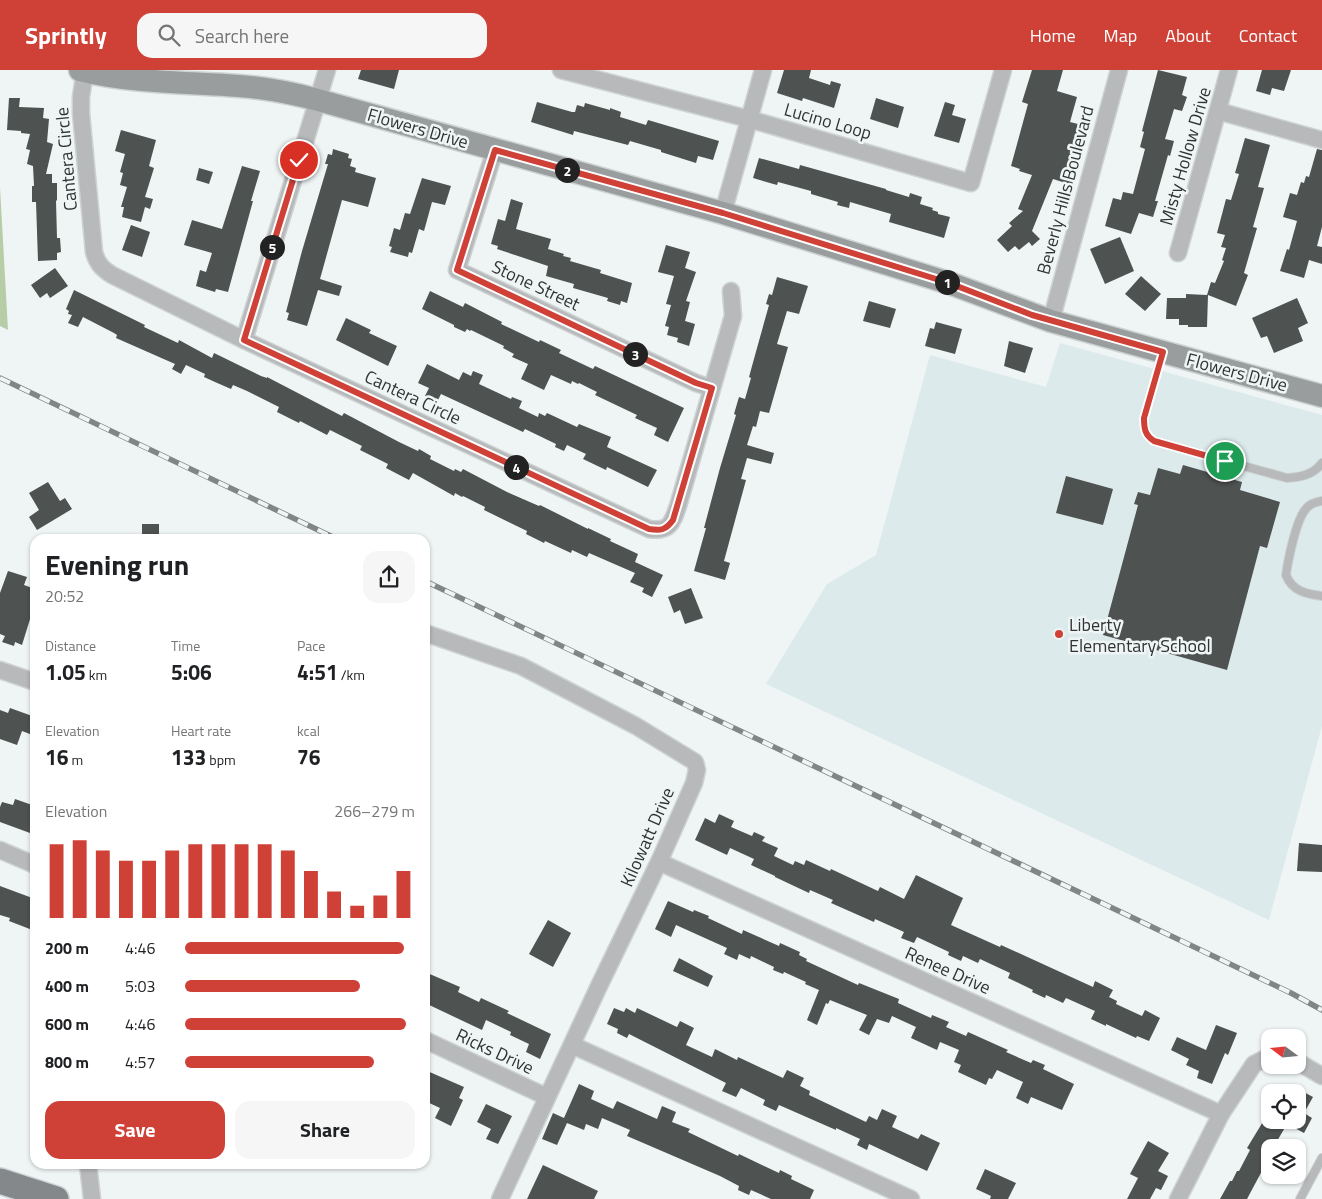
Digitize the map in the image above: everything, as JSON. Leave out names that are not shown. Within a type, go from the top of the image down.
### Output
[{"type":"main road","points":[[0,1181],[56,1199]]},
{"type":"street","points":[[244,340],[326,70]]},
{"type":"street","name":"Lucino Loop","points":[[561,70],[748,119],[970,183],[1003,70]]},
{"type":"street","points":[[723,213],[762,70]]},
{"type":"street","name":"Beverly Hills Boulevard","points":[[1050,321],[1119,70]]},
{"type":"street","name":"Misty Hollow Drive","points":[[1178,253],[1229,70]]},
{"type":"street","name":"Flowers Drive","points":[[83,71],[173,83],[240,86],[318,100],[723,213],[949,283],[1050,321],[1322,396]]},
{"type":"street","name":"Cantera Circle","points":[[83,71],[81,113],[94,252],[96,262],[112,275],[244,340],[649,529],[659,531],[667,528],[673,520],[733,316],[732,291]]},
{"type":"street","points":[[1218,111],[1322,140]]},
{"type":"street","name":"Stone Street","points":[[495,150],[457,270],[696,383],[712,388]]},
{"type":"street","name":"Kilowatt Drive","points":[[430,635],[521,666],[636,726],[695,762],[697,770],[694,783],[659,862],[500,1199]]},
{"type":"street","points":[[0,670],[30,680]]},
{"type":"street","points":[[0,850],[30,863]]},
{"type":"street","name":"Renee Drive","points":[[659,862],[1221,1114]]},
{"type":"street","name":"Ricks Drive","points":[[430,1042],[547,1097]]},
{"type":"street","points":[[572,1045],[911,1199]]},
{"type":"street","points":[[1178,1199],[1221,1114],[1254,1064],[1261,1060]]},
{"type":"street","points":[[1306,1067],[1322,1076]]},
{"type":"street","points":[[89,1169],[92,1199]]},
{"type":"lane","points":[[1163,352],[1144,418],[1144,428],[1147,436],[1154,441],[1287,478],[1308,475],[1318,469],[1322,463]]},
{"type":"lane","points":[[1322,501],[1312,503],[1305,508],[1300,518],[1286,575],[1294,589],[1322,596]]},
{"type":"lane","points":[[1300,1199],[1322,1158]]},
{"type":"shaded area","name":"Liberty Elementary School","points":[[1060,343],[1322,415],[1322,726],[1269,920],[766,684],[827,584],[876,555],[930,355],[1046,387]]},
{"type":"green space","points":[[0,187],[8,330],[0,326]]},
{"type":"building","points":[[361,70],[399,70],[394,89],[358,79]]},
{"type":"building","points":[[784,70],[811,70],[809,78],[830,85],[831,81],[841,84],[834,108],[803,98],[802,101],[777,93]]},
{"type":"building","points":[[1032,70],[1063,70],[1057,91],[1077,97],[1070,122],[1086,126],[1076,158],[1080,159],[1072,185],[1053,179],[1032,231],[1040,239],[1032,246],[1029,242],[1019,250],[1015,246],[1008,252],[997,240],[1012,226],[1009,223],[1023,211],[1018,209],[1032,175],[1011,166],[1028,104],[1022,102]]},
{"type":"building","points":[[1158,70],[1187,77],[1182,95],[1187,97],[1182,111],[1174,109],[1165,139],[1174,141],[1155,201],[1158,201],[1153,217],[1139,213],[1131,234],[1105,226],[1113,198],[1121,200],[1123,192],[1133,194],[1145,149],[1140,147],[1144,132],[1142,131]]},
{"type":"building","points":[[1262,70],[1291,70],[1284,91],[1272,88],[1270,95],[1256,91]]},
{"type":"building","points":[[9,98],[20,98],[19,107],[44,108],[43,118],[49,119],[47,142],[53,144],[46,174],[52,174],[52,183],[57,183],[57,238],[60,238],[61,252],[57,253],[57,260],[38,261],[36,202],[32,202],[32,186],[34,186],[33,166],[27,164],[30,150],[26,149],[30,134],[7,130]]},
{"type":"building","points":[[876,98],[904,107],[898,128],[870,119]]},
{"type":"building","points":[[537,102],[572,112],[575,112],[577,105],[584,107],[585,103],[610,110],[610,108],[621,112],[620,117],[646,125],[648,120],[719,141],[713,160],[698,156],[696,163],[630,141],[628,145],[574,131],[573,135],[531,122]]},
{"type":"building","points":[[945,102],[955,105],[952,115],[966,119],[959,143],[934,136]]},
{"type":"building","points":[[121,130],[156,140],[149,166],[154,168],[145,197],[153,199],[150,209],[145,207],[141,222],[122,217],[124,207],[121,207],[127,187],[120,185],[123,173],[120,172],[125,154],[115,151]]},
{"type":"building","points":[[1245,138],[1270,145],[1258,187],[1264,188],[1253,227],[1257,228],[1244,273],[1248,275],[1236,306],[1208,295],[1207,327],[1179,325],[1179,319],[1166,319],[1167,298],[1186,298],[1186,294],[1207,295],[1211,282],[1215,283],[1224,261],[1222,260],[1226,248],[1221,247],[1225,235],[1217,233],[1226,199],[1231,200],[1239,174],[1235,173]]},
{"type":"building","points":[[333,149],[349,154],[348,158],[352,159],[350,166],[356,168],[355,172],[376,178],[368,207],[342,200],[320,279],[342,286],[339,296],[318,290],[307,326],[287,320],[289,313],[286,312],[328,164],[325,164],[328,154],[332,155]]},
{"type":"building","points":[[1317,149],[1322,150],[1322,227],[1317,246],[1322,247],[1322,264],[1309,260],[1304,278],[1280,271],[1287,249],[1289,250],[1297,221],[1283,217],[1290,193],[1297,195],[1301,182],[1304,183],[1306,176],[1309,177]]},
{"type":"building","points":[[759,158],[799,169],[800,165],[909,197],[910,193],[922,197],[920,204],[933,208],[932,210],[938,212],[938,214],[950,217],[944,238],[889,222],[891,214],[850,202],[849,208],[837,205],[838,202],[811,194],[811,191],[778,182],[777,185],[753,178]]},
{"type":"building","points":[[242,166],[260,171],[228,292],[216,289],[215,292],[196,286],[200,270],[206,272],[212,253],[184,245],[192,220],[222,229]]},
{"type":"building","points":[[199,168],[213,172],[209,184],[196,180]]},
{"type":"building","points":[[422,178],[451,186],[445,205],[432,202],[424,231],[419,229],[412,253],[409,252],[408,257],[390,252],[392,247],[389,246],[394,228],[400,230],[405,213],[410,214]]},
{"type":"building","points":[[511,199],[523,203],[516,229],[551,239],[548,249],[564,254],[563,256],[571,258],[570,261],[601,270],[600,273],[632,283],[627,303],[621,301],[620,305],[607,301],[608,298],[573,288],[574,284],[546,276],[548,266],[497,249],[498,246],[491,244],[498,219],[505,221]]},
{"type":"building","points":[[131,225],[150,232],[142,257],[122,250]]},
{"type":"building","points":[[1120,237],[1134,271],[1105,284],[1090,249]]},
{"type":"building","points":[[666,245],[690,252],[685,268],[696,272],[686,301],[690,302],[685,321],[695,324],[689,346],[677,342],[678,338],[667,335],[669,327],[665,326],[671,305],[666,304],[674,276],[658,272]]},
{"type":"building","points":[[55,268],[68,286],[50,298],[47,293],[40,298],[31,285]]},
{"type":"building","points":[[1141,276],[1161,294],[1145,311],[1125,294]]},
{"type":"building","points":[[777,277],[808,286],[799,314],[787,311],[777,344],[788,347],[769,413],[760,411],[756,427],[753,426],[747,445],[774,453],[771,464],[747,458],[741,479],[746,480],[724,561],[730,563],[725,580],[694,571],[720,468],[736,415],[734,414],[739,397],[745,399],[751,378],[749,377],[769,305],[766,304],[769,294],[772,295]]},
{"type":"building","points":[[74,290],[178,343],[179,340],[212,358],[214,353],[261,376],[267,377],[342,416],[344,413],[399,442],[418,451],[419,449],[431,456],[430,459],[454,471],[455,469],[461,472],[463,469],[507,492],[540,505],[611,539],[610,541],[638,554],[635,562],[663,575],[652,597],[642,592],[644,588],[630,582],[635,573],[589,553],[587,557],[572,550],[571,553],[545,541],[544,543],[526,534],[527,531],[484,510],[485,507],[463,496],[455,493],[454,496],[413,473],[409,480],[386,468],[388,464],[360,450],[362,446],[330,430],[327,435],[300,421],[299,423],[277,412],[279,407],[247,391],[233,385],[231,389],[204,377],[205,374],[186,365],[181,374],[172,369],[175,364],[116,338],[117,335],[114,333],[83,317],[78,327],[68,323],[72,315],[68,314],[69,311],[66,309]]},
{"type":"building","points":[[430,291],[463,307],[465,303],[502,322],[501,324],[561,350],[559,353],[593,369],[595,366],[684,408],[668,442],[654,435],[657,428],[635,418],[637,415],[595,395],[597,392],[579,383],[572,381],[571,384],[551,375],[544,390],[521,379],[528,364],[512,357],[514,354],[503,348],[504,346],[471,330],[467,329],[465,332],[422,309]]},
{"type":"building","points":[[1297,298],[1308,323],[1298,328],[1303,341],[1274,353],[1267,336],[1261,338],[1252,318]]},
{"type":"building","points":[[869,301],[896,309],[890,328],[863,321]]},
{"type":"building","points":[[346,318],[371,330],[369,333],[397,346],[388,366],[336,340]]},
{"type":"building","points":[[936,322],[962,329],[955,354],[925,346],[930,328],[934,329]]},
{"type":"building","points":[[1009,341],[1033,348],[1025,373],[1004,366]]},
{"type":"building","points":[[427,364],[459,380],[463,372],[471,376],[473,371],[483,375],[479,384],[511,399],[512,397],[522,401],[519,408],[538,417],[539,413],[545,416],[547,413],[577,427],[579,424],[611,437],[607,447],[657,470],[648,487],[607,467],[606,470],[583,459],[586,454],[567,445],[564,451],[555,447],[556,444],[525,429],[523,432],[441,394],[437,402],[425,396],[429,388],[418,383]]},
{"type":"building","points":[[1183,465],[1242,482],[1240,490],[1280,502],[1267,548],[1260,546],[1227,670],[1103,635],[1138,505],[1134,504],[1138,492],[1150,495],[1158,468],[1180,474]]},
{"type":"building","points":[[1066,476],[1113,489],[1103,525],[1056,513]]},
{"type":"building","points":[[48,482],[60,501],[65,498],[72,509],[37,530],[29,517],[39,510],[29,493]]},
{"type":"building","points":[[142,524],[159,524],[159,534],[142,534]]},
{"type":"building","points":[[8,571],[27,577],[24,585],[30,587],[30,619],[22,645],[15,642],[14,646],[2,642],[5,636],[0,634],[0,593]]},
{"type":"building","points":[[691,588],[703,618],[685,624],[680,610],[674,613],[668,597]]},
{"type":"building","points":[[10,708],[30,715],[30,734],[22,731],[17,745],[0,739],[0,710],[8,713]]},
{"type":"building","points":[[15,799],[30,804],[30,833],[0,822],[2,802],[13,805]]},
{"type":"building","points":[[719,814],[734,821],[731,827],[752,836],[754,832],[765,837],[762,841],[778,848],[774,856],[793,865],[795,861],[804,865],[806,860],[830,871],[831,869],[878,891],[880,887],[904,899],[916,875],[963,898],[951,925],[1000,947],[1001,945],[1093,987],[1095,981],[1113,990],[1109,997],[1117,1001],[1116,1004],[1142,1016],[1145,1010],[1160,1018],[1149,1041],[1137,1036],[1136,1038],[1091,1019],[1095,1011],[1066,998],[1063,1003],[1046,995],[1045,998],[1032,992],[1033,990],[1008,978],[1010,973],[980,959],[978,963],[963,956],[961,961],[948,955],[949,952],[917,937],[914,943],[901,938],[904,932],[875,919],[874,922],[831,903],[833,900],[810,890],[809,893],[775,877],[751,865],[754,859],[730,848],[727,855],[695,840],[705,818],[715,823]]},
{"type":"building","points":[[1299,843],[1322,845],[1322,872],[1297,871]]},
{"type":"building","points":[[0,886],[30,897],[30,929],[9,921],[10,918],[0,915]]},
{"type":"building","points":[[668,901],[693,912],[694,910],[709,916],[708,918],[742,934],[743,930],[779,946],[780,943],[800,952],[799,955],[807,959],[806,961],[858,985],[859,983],[899,999],[898,1003],[931,1018],[932,1015],[949,1022],[946,1027],[966,1036],[968,1032],[1008,1050],[1006,1052],[1031,1063],[1033,1060],[1045,1065],[1043,1069],[1074,1084],[1062,1110],[1031,1097],[1028,1104],[1016,1098],[1023,1082],[997,1070],[992,1079],[989,1078],[986,1085],[958,1072],[961,1065],[954,1062],[959,1050],[940,1042],[937,1050],[911,1038],[916,1027],[892,1016],[889,1023],[877,1019],[869,1035],[859,1030],[867,1015],[830,1000],[828,1004],[826,1003],[817,1025],[807,1020],[819,990],[784,972],[783,974],[773,970],[774,967],[751,956],[750,959],[739,954],[737,960],[724,954],[727,948],[676,925],[671,937],[655,929]]},
{"type":"building","points":[[548,920],[571,933],[553,967],[529,954]]},
{"type":"building","points":[[679,958],[713,976],[708,987],[673,971]]},
{"type":"building","points":[[430,974],[460,987],[458,992],[479,1002],[481,998],[551,1034],[540,1059],[526,1052],[529,1044],[510,1035],[511,1032],[486,1020],[482,1030],[430,1005]]},
{"type":"building","points":[[614,1008],[624,1012],[626,1008],[635,1013],[637,1008],[677,1027],[680,1021],[694,1028],[686,1045],[712,1057],[715,1049],[737,1060],[738,1057],[783,1078],[787,1070],[804,1078],[800,1086],[810,1091],[809,1095],[866,1122],[869,1116],[877,1120],[882,1109],[897,1116],[892,1127],[918,1139],[921,1134],[940,1143],[927,1171],[869,1144],[867,1150],[857,1145],[860,1139],[779,1105],[776,1111],[763,1105],[765,1100],[741,1088],[736,1097],[722,1091],[726,1083],[629,1034],[627,1038],[617,1033],[618,1029],[607,1024]]},
{"type":"building","points":[[1216,1025],[1237,1033],[1228,1055],[1225,1053],[1212,1084],[1197,1078],[1199,1071],[1186,1065],[1189,1059],[1171,1050],[1177,1037],[1206,1050]]},
{"type":"building","points":[[430,1072],[464,1087],[459,1098],[463,1100],[451,1126],[435,1118],[440,1108],[430,1103]]},
{"type":"building","points":[[579,1084],[594,1091],[591,1099],[613,1109],[617,1101],[657,1119],[662,1106],[676,1112],[672,1122],[690,1129],[688,1132],[738,1156],[739,1154],[779,1173],[780,1170],[792,1176],[791,1179],[814,1190],[810,1199],[771,1199],[751,1190],[749,1195],[738,1190],[739,1186],[720,1176],[627,1136],[630,1130],[602,1118],[598,1129],[586,1124],[584,1130],[567,1123],[557,1145],[542,1139],[553,1113],[564,1118]]},
{"type":"building","points":[[1306,1093],[1313,1097],[1306,1109]]},
{"type":"building","points":[[486,1104],[512,1116],[498,1144],[486,1139],[491,1129],[477,1122]]},
{"type":"building","points":[[1306,1114],[1312,1118],[1304,1133],[1296,1129],[1306,1129]]},
{"type":"building","points":[[1261,1125],[1261,1129],[1284,1129],[1278,1139],[1261,1139],[1261,1173],[1247,1199],[1220,1199],[1230,1181],[1239,1171],[1250,1150],[1247,1148]]},
{"type":"building","points":[[1148,1141],[1169,1153],[1158,1171],[1168,1176],[1161,1190],[1156,1188],[1150,1199],[1127,1199],[1138,1178],[1130,1174]]},
{"type":"building","points":[[543,1165],[598,1191],[594,1199],[527,1199]]},
{"type":"building","points":[[985,1169],[1016,1183],[1008,1199],[990,1199],[991,1196],[976,1189]]},
{"type":"railway","points":[[0,378],[327,534]]},
{"type":"railway","points":[[430,583],[1291,993],[1322,1010]]},
{"type":"place","name":"Liberty Elementary School","points":[[1059,634]]},
{"type":"route","points":[[299,160],[244,340],[649,529],[659,531],[667,528],[673,520],[712,388],[696,383],[457,270],[495,150],[723,213],[949,283],[1050,321],[1163,352],[1144,418],[1144,428],[1147,436],[1154,441],[1225,461]]}]
